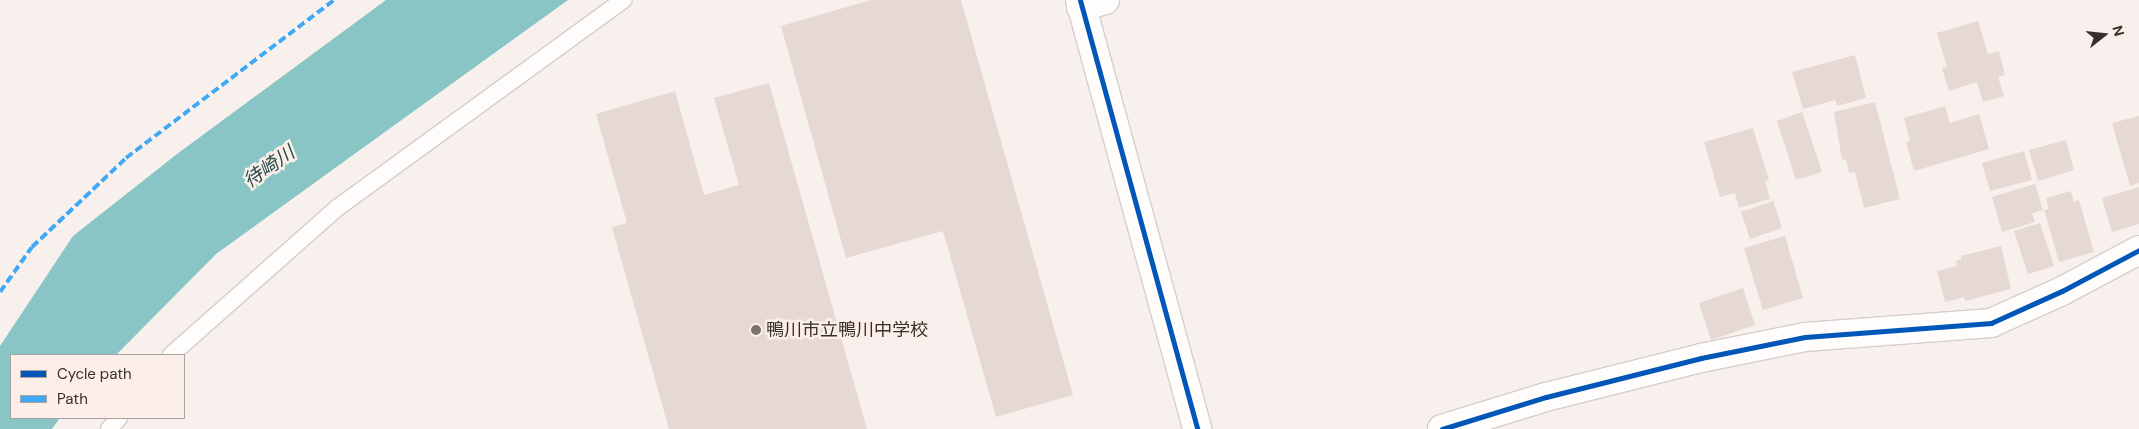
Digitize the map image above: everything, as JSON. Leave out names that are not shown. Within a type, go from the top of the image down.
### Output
[{"type":"street","points":[[1089,2],[1197,429]]},
{"type":"street","points":[[1442,429],[1546,397],[1701,358],[1805,337],[1991,322],[2062,291],[2139,250]]},
{"type":"lane","points":[[172,354],[337,208],[623,0]]},
{"type":"lane","points":[[109,429],[118,419]]},
{"type":"water","name":"待崎川","points":[[386,0],[568,0],[216,254],[117,354],[10,354],[10,419],[59,419],[52,429],[0,429],[0,346],[73,236],[177,154]]},
{"type":"building","points":[[871,0],[961,0],[1073,395],[996,417],[943,231],[846,258],[781,26]]},
{"type":"building","points":[[1978,21],[1988,54],[1999,51],[2005,75],[1998,77],[2004,96],[1983,102],[1977,82],[1949,91],[1942,68],[1947,67],[1937,33]]},
{"type":"building","points":[[1855,55],[1866,98],[1837,106],[1835,100],[1803,109],[1792,72]]},
{"type":"building","points":[[769,83],[867,429],[669,429],[612,227],[627,223],[596,114],[675,91],[704,195],[739,185],[714,98]]},
{"type":"building","points":[[1875,102],[1900,199],[1864,208],[1855,172],[1849,173],[1846,159],[1842,160],[1834,112]]},
{"type":"building","points":[[1945,106],[1950,123],[1979,114],[1989,149],[1914,171],[1906,142],[1910,141],[1904,118]]},
{"type":"building","points":[[1802,112],[1822,172],[1796,180],[1777,121]]},
{"type":"building","points":[[2139,116],[2139,183],[2130,186],[2112,123]]},
{"type":"building","points":[[1753,128],[1769,180],[1765,181],[1770,199],[1739,208],[1735,193],[1720,197],[1704,142]]},
{"type":"building","points":[[2066,140],[2074,170],[2038,181],[2029,150]]},
{"type":"building","points":[[2024,151],[2032,180],[1990,191],[1982,163]]},
{"type":"building","points":[[2035,184],[2043,210],[2032,213],[2035,222],[2002,232],[1992,197]]},
{"type":"building","points":[[2139,187],[2139,224],[2112,232],[2102,198]]},
{"type":"building","points":[[2071,191],[2074,202],[2079,200],[2094,252],[2059,262],[2044,210],[2049,209],[2046,198]]},
{"type":"building","points":[[1773,201],[1782,228],[1750,239],[1741,212]]},
{"type":"building","points":[[2040,223],[2054,266],[2028,274],[2014,231]]},
{"type":"building","points":[[1785,236],[1803,298],[1763,310],[1744,248]]},
{"type":"building","points":[[2001,246],[2011,289],[1965,301],[1964,297],[1945,302],[1937,271],[1957,266],[1956,261],[1962,259],[1961,256]]},
{"type":"building","points":[[1743,288],[1755,325],[1711,340],[1699,303]]},
{"type":"marked path","points":[[0,292],[32,247],[126,158],[334,0]]},
{"type":"cycle path","points":[[1080,0],[1197,429]]},
{"type":"cycle path","points":[[1442,429],[1546,397],[1701,358],[1805,337],[1991,323],[2062,291],[2139,250]]},
{"type":"place","name":"鴨川市立鴨川中学校","points":[[756,330]]}]
